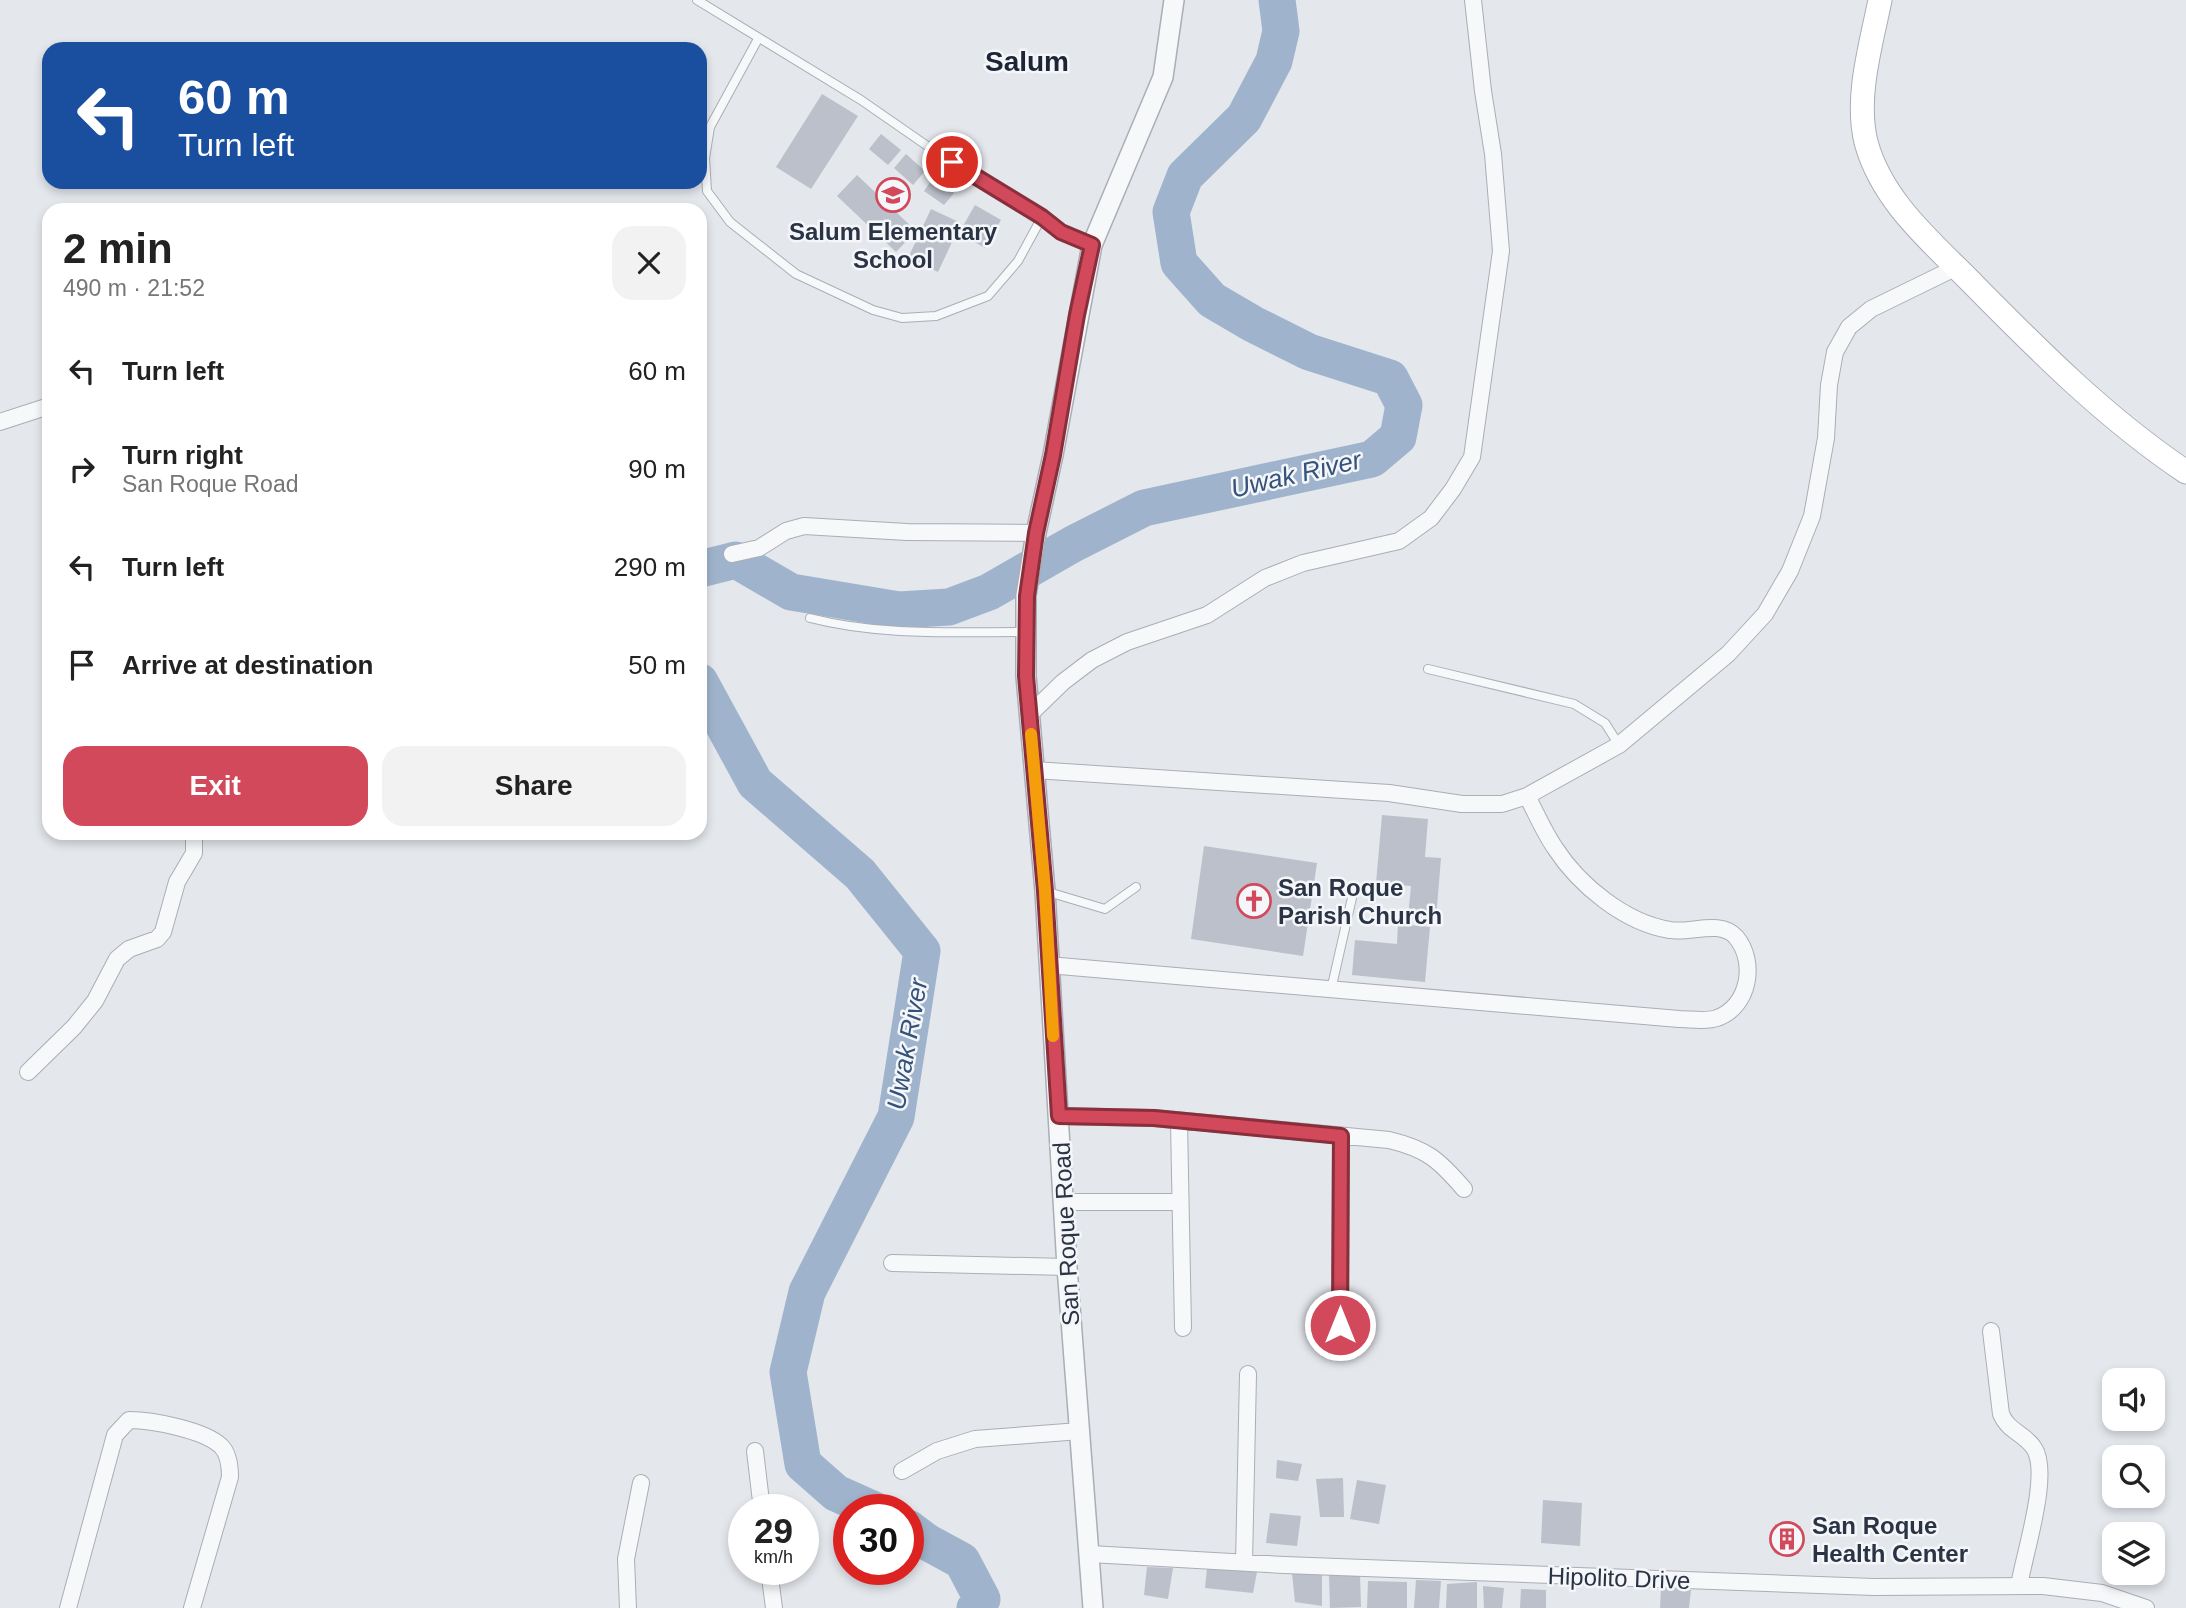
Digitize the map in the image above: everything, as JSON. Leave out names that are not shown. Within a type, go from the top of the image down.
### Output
[{"type":"main road","points":[[1880,0],[1866,76],[1863,112],[1866,140],[1873,163],[1885,187],[1907,216],[2050,362],[2138,440],[2186,472]]},
{"type":"street","name":"San Roque Road","points":[[1093,1608],[1067,1267],[1045,891],[1029,715],[1027,596],[1031,559],[1092,245],[1163,76],[1174,0]]},
{"type":"street","points":[[1029,715],[1082,667],[1127,642],[1207,615],[1265,578],[1303,564],[1399,541],[1431,519],[1453,489],[1472,457],[1501,251],[1493,154],[1473,0]]},
{"type":"street","points":[[1034,770],[1350,790],[1462,804],[1502,804],[1527,796],[1619,745],[1728,654],[1765,614],[1790,571],[1812,516],[1826,438],[1835,352],[1849,327],[1871,309],[1957,267]]},
{"type":"street","points":[[0,422],[42,408]]},
{"type":"street","points":[[732,554],[759,548],[786,531],[804,526],[1036,533]]},
{"type":"street","points":[[1048,965],[1679,1019],[1716,1018],[1734,1006],[1747,989],[1748,967],[1735,936],[1713,928],[1687,932],[1668,930],[1641,922],[1616,908],[1588,885],[1555,849],[1527,796]]},
{"type":"street","points":[[28,1072],[88,1010],[117,959],[129,950],[157,939],[163,932],[177,882],[194,853],[194,840]]},
{"type":"street","points":[[1059,1116],[1154,1118],[1390,1140],[1416,1146],[1437,1159],[1464,1189]]},
{"type":"street","points":[[1179,1121],[1178,1202],[1182,1328]]},
{"type":"street","points":[[1340,1325],[1341,1136]]},
{"type":"street","points":[[1064,1202],[1178,1202]]},
{"type":"street","points":[[892,1263],[1067,1267]]},
{"type":"street","points":[[1991,1331],[2001,1414],[2006,1425],[2035,1449],[2040,1462],[2039,1492],[2019,1586]]},
{"type":"street","points":[[1244,1563],[1248,1374]]},
{"type":"street","points":[[68,1608],[115,1435],[120,1426],[129,1420],[148,1420],[195,1434],[219,1444],[226,1453],[230,1478],[192,1608]]},
{"type":"street","points":[[902,1471],[937,1451],[975,1439],[1080,1431]]},
{"type":"street","points":[[755,1451],[760,1494]]},
{"type":"street","points":[[628,1608],[626,1559],[641,1483]]},
{"type":"street","name":"Hipolito Drive","points":[[1090,1554],[1244,1563],[1874,1587],[2064,1588],[2102,1593],[2146,1608]]},
{"type":"street","points":[[771,1585],[774,1608]]},
{"type":"lane","points":[[697,0],[861,100],[1061,232],[1092,245]]},
{"type":"lane","points":[[707,146],[710,127],[758,39]]},
{"type":"lane","points":[[707,189],[730,222],[796,274],[873,310],[902,318],[936,316],[988,296],[1018,261],[1042,217]]},
{"type":"lane","points":[[810,618],[847,628],[1027,632]]},
{"type":"lane","points":[[1428,669],[1574,704],[1605,723],[1619,745]]},
{"type":"lane","points":[[1045,891],[1105,909],[1136,887]]},
{"type":"lane","points":[[1331,990],[1354,889]]},
{"type":"building","points":[[822,94],[858,116],[811,189],[776,167]]},
{"type":"building","points":[[881,134],[901,150],[888,165],[869,149]]},
{"type":"building","points":[[906,154],[925,171],[913,185],[894,168]]},
{"type":"building","points":[[857,175],[916,231],[896,252],[837,196]]},
{"type":"building","points":[[933,178],[954,193],[944,205],[924,191]]},
{"type":"building","points":[[975,205],[1001,220],[985,248],[959,233]]},
{"type":"building","points":[[931,209],[961,223],[938,272],[908,258]]},
{"type":"building","points":[[1382,815],[1428,819],[1425,857],[1441,858],[1436,919],[1408,917],[1411,886],[1376,883]]},
{"type":"building","name":"San Roque Parish Church","points":[[1204,846],[1317,863],[1303,956],[1191,939]]},
{"type":"building","points":[[1398,924],[1430,927],[1425,982],[1352,975],[1355,940],[1397,944]]},
{"type":"building","points":[[1277,1460],[1302,1464],[1298,1481],[1276,1478]]},
{"type":"building","points":[[1343,1478],[1344,1517],[1320,1517],[1316,1479]]},
{"type":"building","points":[[1357,1480],[1386,1485],[1379,1524],[1350,1519]]},
{"type":"building","points":[[1543,1500],[1582,1503],[1580,1546],[1541,1543]]},
{"type":"building","points":[[1270,1513],[1301,1516],[1297,1546],[1266,1543]]},
{"type":"building","name":"San Roque Health Center","points":[[1775,1524],[1801,1526],[1799,1554],[1774,1553]]},
{"type":"building","points":[[1147,1567],[1173,1568],[1168,1599],[1144,1595]]},
{"type":"building","points":[[1207,1568],[1257,1572],[1253,1593],[1205,1588]]},
{"type":"building","points":[[1292,1573],[1322,1574],[1322,1606],[1295,1602]]},
{"type":"building","points":[[1329,1575],[1360,1575],[1361,1607],[1330,1608]]},
{"type":"building","points":[[1416,1580],[1441,1581],[1439,1608],[1414,1608]]},
{"type":"building","points":[[1368,1581],[1407,1582],[1407,1608],[1367,1608]]},
{"type":"building","points":[[1477,1582],[1477,1608],[1446,1608],[1447,1584]]},
{"type":"building","points":[[1483,1586],[1504,1588],[1502,1608],[1484,1608]]},
{"type":"building","points":[[1661,1588],[1691,1590],[1689,1608],[1660,1608]]},
{"type":"building","points":[[1521,1589],[1546,1590],[1546,1608],[1520,1608]]},
{"type":"waterway","name":"Uwak River","points":[[707,567],[736,560],[791,592],[899,610],[949,607],[989,592],[1073,544],[1144,508],[1372,459],[1398,437],[1404,405],[1390,378],[1309,352],[1253,324],[1212,300],[1179,263],[1171,212],[1185,176],[1244,118],[1274,61],[1281,31],[1277,0]]},
{"type":"waterway","name":"Uwak River","points":[[707,695],[755,783],[860,874],[922,951],[896,1117],[807,1292],[788,1372],[803,1464],[838,1494]]},
{"type":"waterway","name":"Uwak River","points":[[924,1540],[962,1561],[982,1599],[975,1608]]},
{"type":"slow traffic","points":[[1031,734],[1045,891],[1053,1036]]},
{"type":"place","name":"Salum Elementary School","points":[[893,195]]},
{"type":"place","name":"San Roque Parish Church","points":[[1254,901]]},
{"type":"place","name":"San Roque Health Center","points":[[1787,1539]]},
{"type":"district","name":"Salum","points":[[1027,61]]},
{"type":"route","points":[[952,162],[1042,217],[1061,232],[1092,245],[1048,483],[1031,559],[1027,596],[1026,676],[1045,891],[1059,1116],[1154,1118],[1341,1136],[1340,1325]]}]
